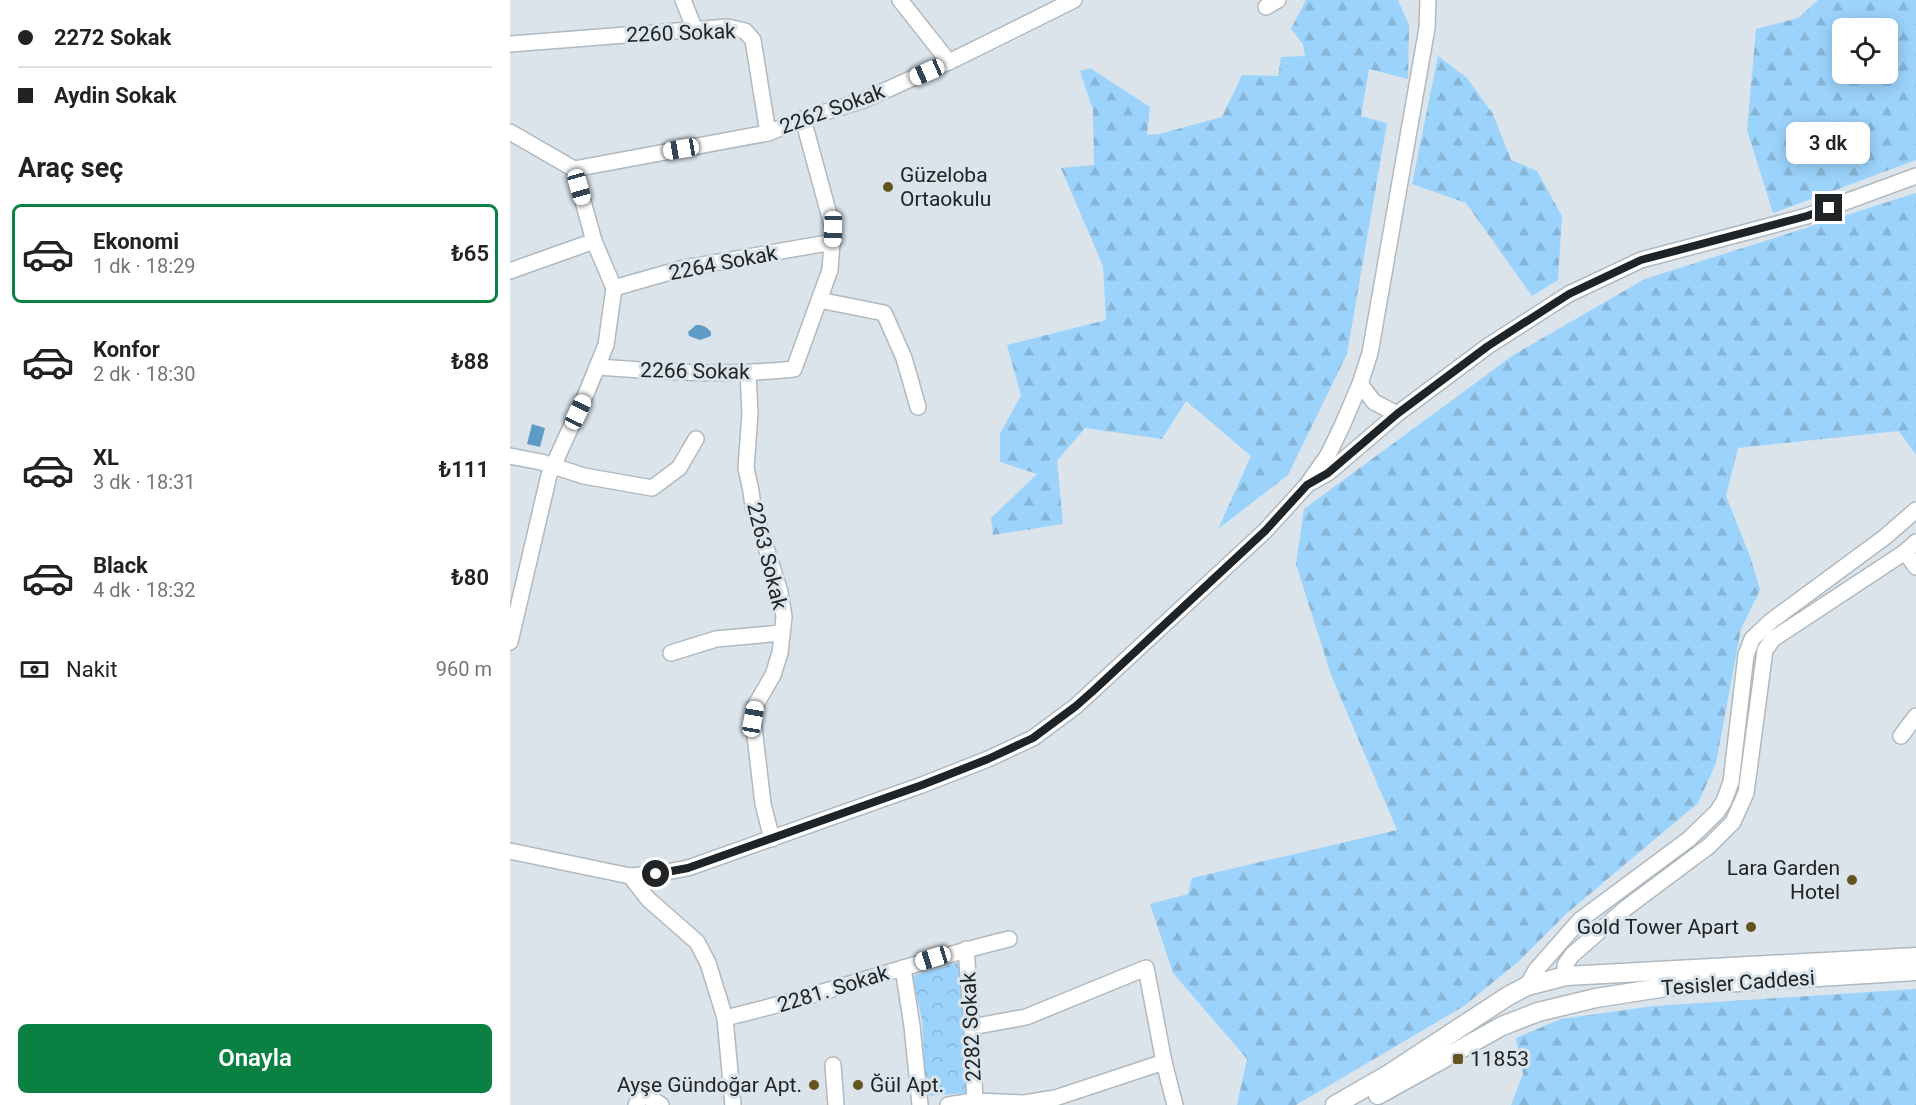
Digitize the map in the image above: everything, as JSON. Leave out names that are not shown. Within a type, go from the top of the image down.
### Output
[{"type":"main road","points":[[1335,1105],[1389,1074],[1508,996],[1527,986],[1566,976],[1916,957]]},
{"type":"main road","name":"Tesisler Caddesi","points":[[1360,1105],[1502,1026],[1538,1012],[1562,1006],[1596,998],[1673,986],[1916,971]]},
{"type":"main road","points":[[1562,1006],[1567,998],[1566,976]]},
{"type":"main road","points":[[1527,986],[1528,1003],[1538,1012]]},
{"type":"street","points":[[683,0],[695,30]]},
{"type":"street","points":[[900,0],[949,62]]},
{"type":"street","name":"2262 Sokak","points":[[574,169],[768,133],[803,118],[864,100],[949,62],[1074,0]]},
{"type":"street","points":[[510,851],[630,876],[688,868],[922,785],[988,759],[1033,738],[1093,691],[1265,531],[1307,485],[1328,455],[1360,384],[1370,353],[1427,28],[1428,0]]},
{"type":"street","name":"2260 Sokak","points":[[510,44],[728,27],[745,30],[753,40],[768,133]]},
{"type":"street","points":[[803,118],[833,229],[830,270],[819,300],[884,313],[904,358],[918,407]]},
{"type":"street","points":[[510,132],[574,169],[594,241],[614,288],[606,345],[549,475],[510,642]]},
{"type":"street","points":[[1307,485],[1328,473],[1397,414],[1488,346],[1560,300],[1641,260],[1807,216],[1916,176]]},
{"type":"street","points":[[510,271],[594,241]]},
{"type":"street","name":"2264 Sokak","points":[[614,288],[684,268],[833,242]]},
{"type":"street","name":"2266 Sokak","points":[[597,367],[689,374],[748,373],[794,369],[819,300]]},
{"type":"street","name":"2263 Sokak","points":[[748,373],[750,413],[746,468],[753,506],[780,592],[784,617],[780,653],[772,675],[755,706],[753,719],[763,804],[772,839]]},
{"type":"street","points":[[1360,384],[1374,402],[1397,414]]},
{"type":"street","points":[[510,456],[553,466],[584,477],[652,488],[679,468],[696,439]]},
{"type":"street","points":[[1527,986],[1536,970],[1580,920],[1689,839],[1717,812],[1731,782],[1746,655],[1752,639],[1771,621],[1885,537],[1916,510]]},
{"type":"street","points":[[1566,976],[1565,965],[1572,955],[1626,908],[1709,846],[1733,822],[1746,793],[1765,650],[1773,639],[1911,547],[1916,567]]},
{"type":"street","points":[[671,653],[716,639],[782,633]]},
{"type":"street","points":[[1900,736],[1916,716]]},
{"type":"street","points":[[630,876],[648,899],[697,942],[708,963],[725,1018],[733,1105]]},
{"type":"street","name":"2281. Sokak","points":[[725,1018],[780,1005],[966,949],[1009,939]]},
{"type":"street","name":"2282 Sokak","points":[[966,949],[972,1027],[974,1103]]},
{"type":"street","points":[[903,968],[920,1105]]},
{"type":"street","points":[[972,1027],[1026,1017],[1146,968],[1164,1062],[1175,1105]]},
{"type":"street","points":[[948,1105],[1025,1103],[1055,1098],[1164,1062]]},
{"type":"street","points":[[833,1065],[836,1105]]},
{"type":"street","points":[[639,1100],[661,1105]]},
{"type":"green space","points":[[1306,0],[1398,0],[1409,25],[1408,79],[1369,69],[1361,116],[1387,123],[1347,354],[1288,475],[1218,529],[1251,456],[1186,401],[1162,439],[1085,428],[1057,461],[1063,524],[993,535],[991,518],[1037,474],[1000,462],[1000,434],[1021,395],[1007,345],[1106,320],[1103,266],[1061,168],[1094,165],[1093,110],[1080,71],[1090,68],[1150,107],[1147,135],[1159,134],[1222,117],[1242,75],[1278,76],[1281,57],[1305,56],[1303,44],[1291,29]]},
{"type":"green space","points":[[1818,0],[1916,0],[1916,160],[1773,213],[1747,130],[1756,29],[1798,18]]},
{"type":"green space","points":[[1438,56],[1467,78],[1493,114],[1511,160],[1537,171],[1562,216],[1558,280],[1532,296],[1466,203],[1412,184]]},
{"type":"green space","points":[[1916,193],[1916,455],[1899,431],[1738,448],[1726,496],[1751,559],[1760,590],[1741,629],[1716,763],[1698,803],[1566,914],[1518,962],[1464,1006],[1296,1105],[1237,1105],[1247,1059],[1173,973],[1150,904],[1188,894],[1192,878],[1397,830],[1331,675],[1296,564],[1304,509],[1515,354],[1645,279]]},
{"type":"green space","points":[[960,962],[967,1093],[926,1096],[922,1020],[912,976]]},
{"type":"green space","points":[[1916,989],[1916,1105],[1511,1105],[1523,1074],[1516,1038],[1561,1019],[1654,1006]]},
{"type":"shaded area","points":[[696,325],[706,327],[711,332],[711,336],[700,340],[689,336],[688,332]]},
{"type":"shaded area","points":[[532,424],[545,428],[540,447],[527,444]]},
{"type":"place","name":"Güzeloba Ortaokulu","points":[[888,187]]},
{"type":"place","name":"Lara Garden Hotel","points":[[1852,880]]},
{"type":"place","name":"Gold Tower Apart","points":[[1751,927]]},
{"type":"place","name":"11853","points":[[1458,1059]]},
{"type":"place","name":"Ayşe Gündoğar Apt.","points":[[814,1085]]},
{"type":"place","name":"Ğül Apt.","points":[[858,1085]]},
{"type":"route","points":[[656,874],[688,868],[922,785],[1033,738],[1093,691],[1265,531],[1307,485],[1328,473],[1397,414],[1488,346],[1569,294],[1641,260],[1807,216],[1829,208]]}]
